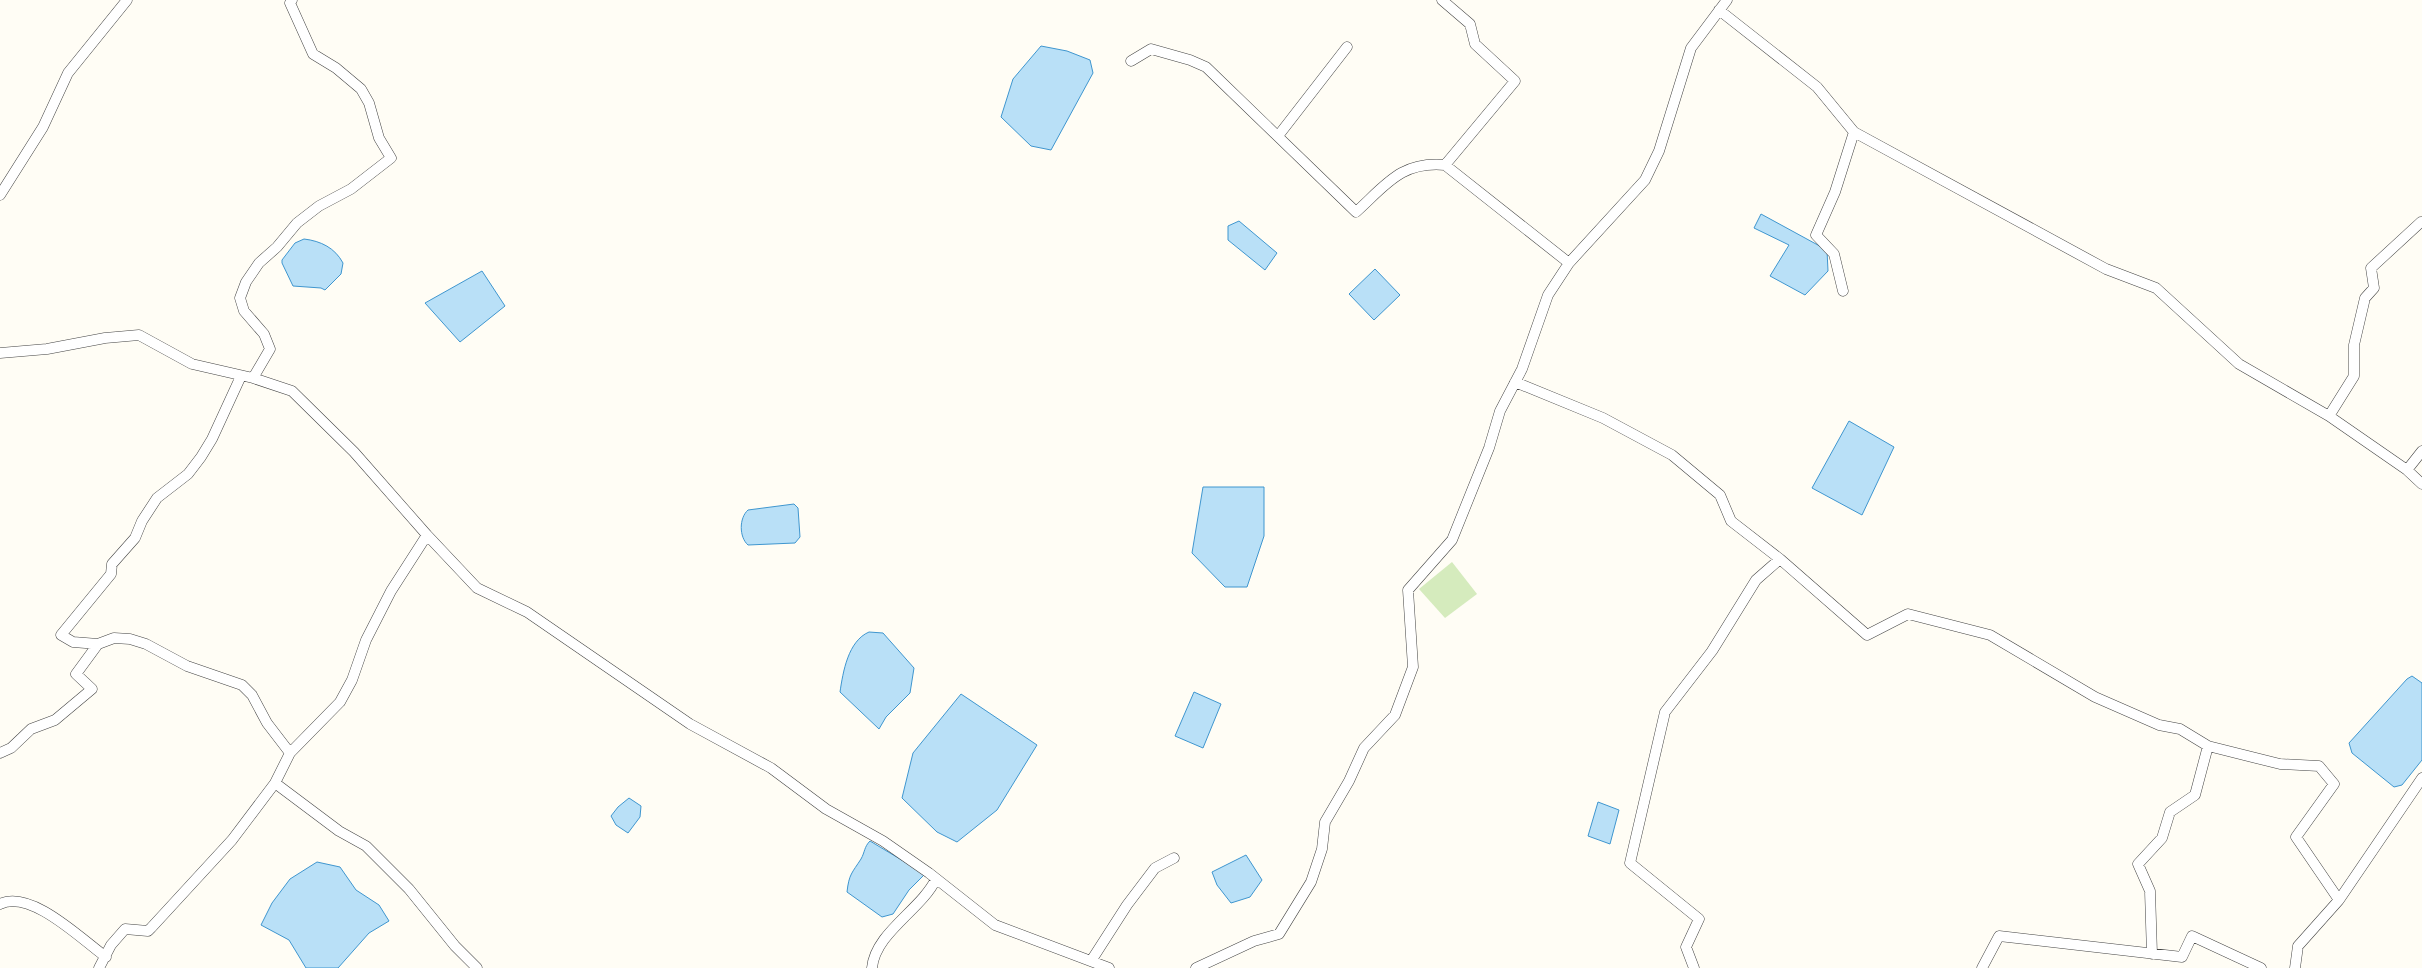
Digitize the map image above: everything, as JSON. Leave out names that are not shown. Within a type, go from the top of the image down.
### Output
[{"type":"street","points":[[0,196],[43,127],[68,73],[127,0]]},
{"type":"street","points":[[253,378],[270,349],[264,334],[244,311],[240,298],[246,282],[259,263],[277,247],[297,223],[319,206],[351,189],[391,158],[379,138],[369,103],[361,89],[336,68],[313,54],[290,3],[292,0]]},
{"type":"street","points":[[1442,0],[1470,24],[1475,44],[1515,81],[1445,165]]},
{"type":"street","points":[[1196,968],[1254,941],[1279,934],[1311,882],[1322,849],[1325,822],[1349,781],[1364,748],[1395,715],[1413,667],[1408,590],[1452,540],[1489,448],[1500,411],[1522,369],[1548,295],[1569,263],[1645,180],[1659,151],[1691,48],[1726,0]]},
{"type":"street","points":[[1719,10],[1817,87],[1854,132],[2106,269],[2156,288],[2239,364],[2330,416],[2407,470],[2422,484]]},
{"type":"street","points":[[1278,136],[1347,47]]},
{"type":"street","points":[[1132,61],[1151,49],[1190,60],[1206,67],[1356,212],[1403,170],[1428,164],[1445,165],[1569,263]]},
{"type":"street","points":[[1843,291],[1834,254],[1816,235],[1835,192],[1854,132]]},
{"type":"street","points":[[2330,416],[2354,376],[2354,345],[2362,307],[2365,298],[2374,288],[2371,268],[2421,222]]},
{"type":"street","points":[[0,353],[47,349],[105,338],[139,335],[192,364],[253,378],[292,391],[354,452],[427,535],[477,588],[527,612],[690,724],[771,768],[826,809],[883,841],[995,924],[1109,968]]},
{"type":"street","points":[[241,376],[212,439],[188,474],[157,498],[142,520],[135,538],[112,564],[111,574],[61,635],[73,642],[98,644],[114,638],[130,639],[187,666],[242,685],[248,690],[267,722],[290,753]]},
{"type":"street","points":[[1515,382],[1603,418],[1672,455],[1720,495],[1731,521],[1780,559],[1867,635],[1908,614],[1990,635],[2095,697],[2159,725],[2180,729],[2208,746],[2280,764],[2319,766],[2334,784],[2296,837],[2339,900]]},
{"type":"street","points":[[2407,470],[2422,451]]},
{"type":"street","points":[[99,968],[111,945],[125,928],[148,931],[161,920],[232,840],[275,783],[290,753],[340,702],[352,680],[366,640],[390,591],[427,535]]},
{"type":"street","points":[[1694,968],[1686,947],[1698,919],[1630,863],[1665,712],[1712,651],[1756,580],[1780,559]]},
{"type":"street","points":[[0,753],[11,748],[31,729],[55,720],[92,689],[76,674],[98,644]]},
{"type":"street","points":[[2152,954],[2150,891],[2138,864],[2162,838],[2170,812],[2196,794],[2208,746]]},
{"type":"street","points":[[2295,968],[2298,946],[2339,900],[2422,778]]},
{"type":"street","points":[[275,783],[339,831],[366,846],[409,889],[455,946],[477,968]]},
{"type":"street","points":[[1091,962],[1127,905],[1155,868],[1174,858]]},
{"type":"street","points":[[872,968],[882,940],[899,924],[936,879]]},
{"type":"street","points":[[0,904],[11,901],[36,905],[106,957]]},
{"type":"street","points":[[1982,968],[1999,936],[2182,958],[2192,936],[2261,968]]},
{"type":"green space","points":[[1452,562],[1477,594],[1445,618],[1419,589]]},
{"type":"water","points":[[1041,46],[1067,51],[1090,60],[1093,73],[1051,150],[1031,146],[1001,117],[1013,79]]},
{"type":"water","points":[[1761,214],[1827,250],[1828,271],[1805,295],[1770,276],[1789,245],[1754,228]]},
{"type":"water","points":[[1239,221],[1277,253],[1265,270],[1228,240],[1228,226]]},
{"type":"water","points":[[304,239],[316,241],[332,249],[343,263],[341,274],[325,290],[293,286],[282,263],[282,260],[295,243]]},
{"type":"water","points":[[1375,269],[1400,295],[1374,320],[1349,294]]},
{"type":"water","points":[[482,271],[505,306],[460,342],[425,303]]},
{"type":"water","points":[[1849,421],[1894,447],[1862,515],[1812,488]]},
{"type":"water","points":[[1203,487],[1264,487],[1264,536],[1247,587],[1225,587],[1192,553]]},
{"type":"water","points":[[794,504],[798,508],[800,537],[795,543],[748,545],[745,542],[741,528],[743,518],[748,510]]},
{"type":"water","points":[[869,632],[883,633],[914,668],[910,693],[886,717],[879,729],[840,692],[851,650],[862,636]]},
{"type":"water","points":[[2412,676],[2422,683],[2422,760],[2402,785],[2394,787],[2352,753],[2349,743],[2407,679]]},
{"type":"water","points":[[1194,692],[1221,704],[1203,748],[1175,736]]},
{"type":"water","points":[[961,694],[1037,745],[997,810],[957,842],[937,832],[902,798],[913,753]]},
{"type":"water","points":[[629,798],[641,806],[640,817],[628,833],[616,825],[611,816]]},
{"type":"water","points":[[1598,802],[1619,810],[1610,844],[1588,836]]},
{"type":"water","points":[[870,841],[925,874],[909,890],[893,914],[882,917],[847,892],[851,874]]},
{"type":"water","points":[[1246,855],[1262,880],[1250,897],[1231,903],[1217,885],[1212,872]]},
{"type":"water","points":[[317,862],[340,867],[356,890],[379,905],[389,921],[369,933],[338,968],[306,968],[289,940],[261,925],[272,903],[290,879]]}]
